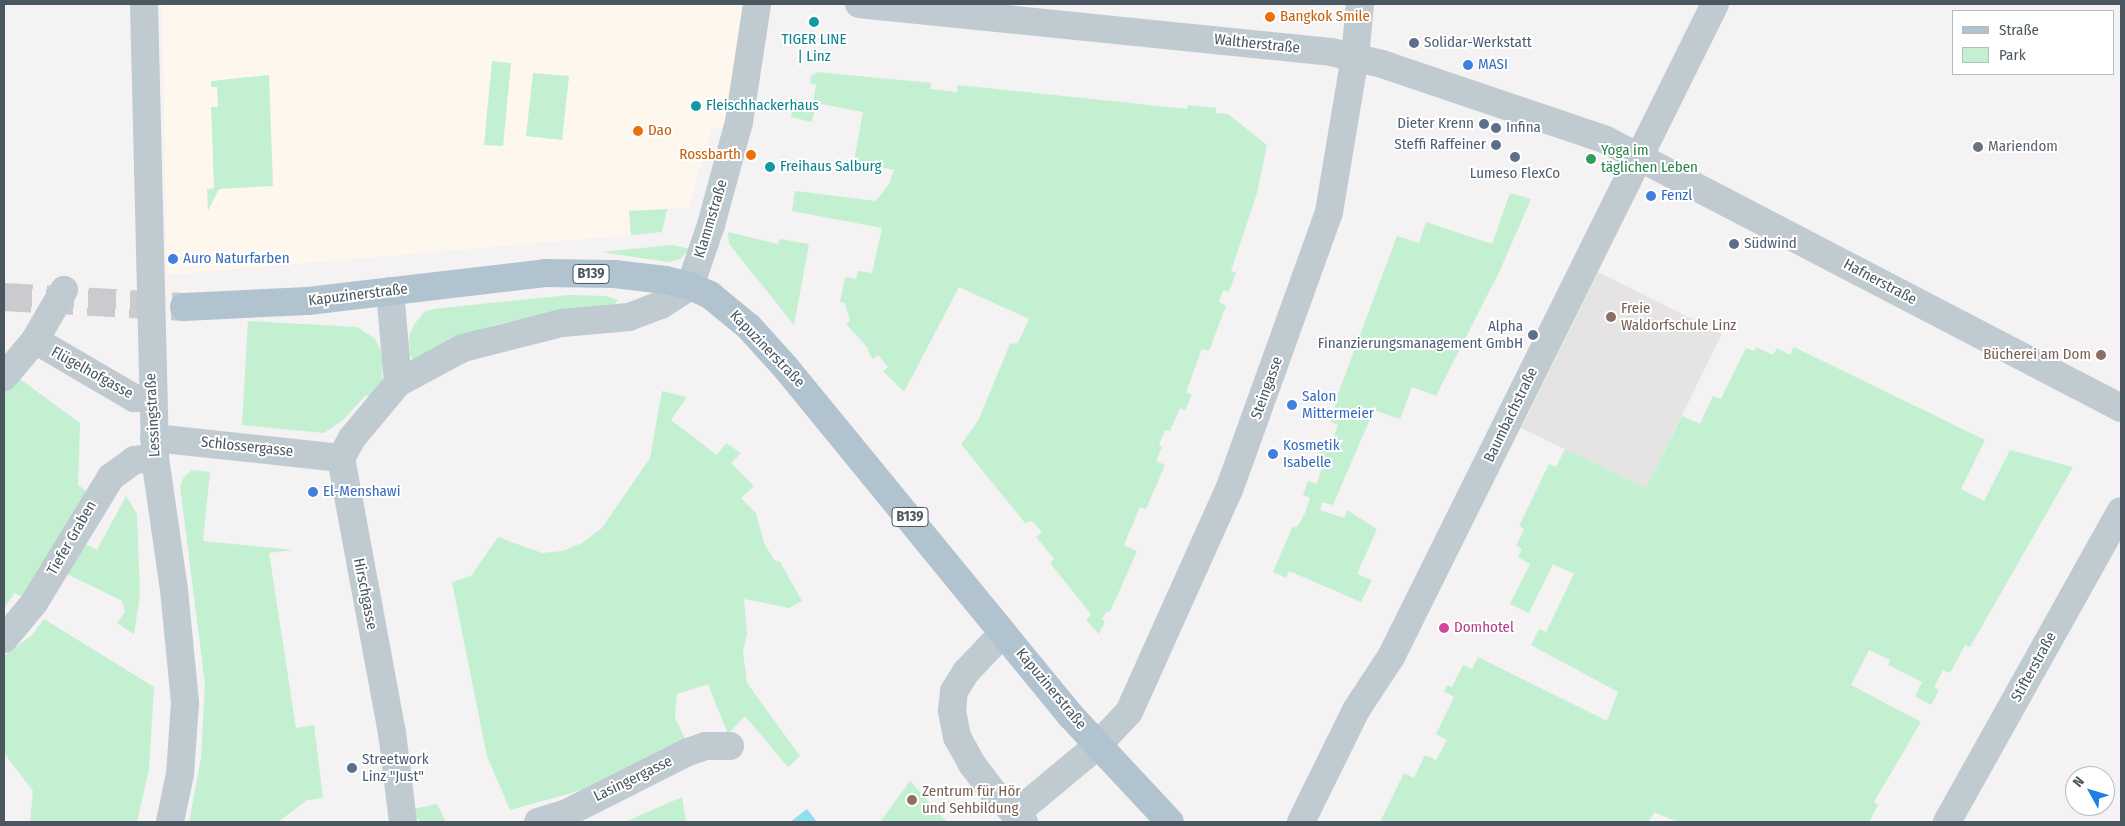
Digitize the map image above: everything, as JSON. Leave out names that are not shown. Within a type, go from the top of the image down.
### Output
[{"type":"main road","name":"Kapuzinerstraße","points":[[184,307],[270,304],[545,273],[614,274],[690,286],[721,302],[749,327],[786,368],[1098,746],[1170,822]]},
{"type":"street","name":"Lessingstraße","points":[[144,4],[154,448],[174,590],[185,703],[180,774],[170,822]]},
{"type":"street","name":"Klammstraße","points":[[690,286],[711,225],[739,122],[757,4]]},
{"type":"street","name":"Waltherstraße","points":[[860,4],[1355,56],[1589,132],[1639,156]]},
{"type":"street","name":"Steingasse","points":[[1098,746],[1122,722],[1134,703],[1230,490],[1329,212],[1355,56],[1360,4]]},
{"type":"street","name":"Baumbachstraße","points":[[1301,822],[1356,710],[1390,657],[1715,4]]},
{"type":"street","name":"Hafnerstraße","points":[[1639,156],[2121,408]]},
{"type":"street","points":[[341,458],[352,438],[398,383],[463,348],[562,323],[629,317],[661,305],[690,286]]},
{"type":"street","name":"Flügelhofgasse","points":[[4,376],[35,340],[64,290]]},
{"type":"street","points":[[390,291],[398,383]]},
{"type":"street","name":"Flügelhofgasse","points":[[35,340],[134,398],[152,398]]},
{"type":"street","name":"Schlossergasse","points":[[154,448],[341,458]]},
{"type":"street","name":"Tiefer Graben","points":[[4,639],[34,603],[111,477],[154,448]]},
{"type":"street","name":"Hirschgasse","points":[[341,458],[392,733],[403,822]]},
{"type":"street","name":"Stifterstraße","points":[[1947,822],[2121,511]]},
{"type":"street","points":[[1003,633],[959,682],[952,700],[957,737],[982,780],[1020,818],[1098,746]]},
{"type":"street","name":"Lasingergasse","points":[[538,822],[567,813],[628,780],[688,752],[705,746],[730,746]]},
{"type":"shaded area","points":[[162,4],[743,4],[726,128],[712,127],[689,207],[629,211],[631,235],[167,275]]},
{"type":"shaded area","points":[[1598,272],[1722,334],[1646,488],[1521,428]]},
{"type":"green space","points":[[492,61],[511,63],[503,146],[484,145]]},
{"type":"green space","points":[[818,72],[931,83],[930,89],[957,92],[958,85],[1187,109],[1188,105],[1216,108],[1216,113],[1228,114],[1267,145],[1257,193],[1231,271],[1236,273],[1229,292],[1223,290],[1219,302],[1226,306],[1209,351],[1202,349],[1186,392],[1192,395],[1185,410],[1180,408],[1170,431],[1165,430],[1159,445],[1162,447],[1156,461],[1165,465],[1146,509],[1140,507],[1124,545],[1137,551],[1110,612],[1107,611],[1102,619],[1105,622],[1099,634],[1086,620],[1091,614],[1050,563],[1054,559],[1036,537],[1042,532],[1032,521],[1025,523],[961,444],[978,421],[1010,344],[1018,343],[1029,319],[959,287],[904,392],[883,371],[888,367],[878,355],[873,359],[867,350],[869,349],[846,324],[850,321],[845,303],[840,302],[845,277],[856,279],[858,271],[872,273],[882,228],[792,211],[795,191],[876,201],[889,184],[894,170],[854,161],[863,112],[816,103],[812,122],[791,117],[794,99],[813,103],[816,85],[810,83],[811,76]]},
{"type":"green space","points":[[533,73],[569,76],[562,140],[526,136]]},
{"type":"green space","points":[[269,75],[273,186],[219,189],[208,211],[207,189],[214,188],[211,107],[218,107],[217,87],[211,87],[211,81]]},
{"type":"green space","points":[[1510,193],[1531,199],[1501,268],[1436,396],[1412,387],[1400,419],[1374,410],[1333,505],[1322,502],[1320,510],[1344,518],[1347,510],[1377,529],[1357,574],[1372,580],[1361,602],[1289,571],[1286,578],[1273,572],[1292,528],[1298,526],[1305,513],[1310,498],[1303,495],[1308,481],[1317,484],[1322,467],[1315,465],[1324,439],[1332,441],[1338,425],[1331,422],[1338,394],[1397,236],[1419,243],[1426,222],[1492,244]]},
{"type":"green space","points":[[667,209],[662,232],[631,235],[629,211]]},
{"type":"green space","points":[[728,232],[778,244],[780,239],[809,244],[794,325],[729,244]]},
{"type":"green space","points":[[673,245],[690,249],[680,259],[668,262],[601,252]]},
{"type":"green space","points":[[569,295],[606,296],[618,300],[613,306],[543,314],[494,325],[413,360],[410,355],[409,336],[413,326],[424,312],[434,309]]},
{"type":"green space","points":[[248,321],[357,327],[374,338],[379,346],[383,356],[382,380],[371,398],[366,395],[343,420],[324,433],[242,425]]},
{"type":"green space","points":[[1756,347],[1773,355],[1777,348],[1790,355],[1794,347],[1985,440],[1961,489],[1984,501],[2010,450],[2073,467],[1970,647],[1965,645],[1950,673],[1943,670],[1934,687],[1939,690],[1931,705],[1915,696],[1922,682],[1888,665],[1890,660],[1869,650],[1851,685],[1921,722],[1874,802],[1878,805],[1869,822],[1678,822],[1654,812],[1649,822],[1380,822],[1404,773],[1414,778],[1425,755],[1436,760],[1447,740],[1436,734],[1454,697],[1444,691],[1447,685],[1452,687],[1463,665],[1472,669],[1478,657],[1607,721],[1618,692],[1531,645],[1539,629],[1546,632],[1574,574],[1553,564],[1529,613],[1510,604],[1530,564],[1518,557],[1522,549],[1516,546],[1524,529],[1519,526],[1549,464],[1556,467],[1565,449],[1646,488],[1682,416],[1700,424],[1713,396],[1721,399],[1746,348],[1754,351]]},
{"type":"green space","points":[[13,374],[80,423],[78,485],[89,493],[26,598],[14,593],[4,609],[4,385]]},
{"type":"green space","points":[[662,391],[687,397],[671,420],[717,455],[726,443],[741,453],[731,463],[754,486],[741,498],[756,513],[764,543],[774,560],[780,562],[802,601],[789,608],[744,599],[747,634],[743,652],[747,683],[800,756],[788,767],[745,716],[728,734],[708,684],[677,694],[675,717],[688,746],[589,788],[510,810],[487,756],[452,582],[471,576],[498,537],[542,553],[563,551],[582,543],[602,528],[650,458]]},
{"type":"green space","points":[[192,470],[210,472],[203,541],[293,550],[269,553],[296,728],[314,725],[323,798],[307,800],[278,822],[189,822],[201,758],[205,684],[180,486],[184,477]]},
{"type":"green space","points":[[126,496],[137,514],[140,595],[134,634],[117,623],[125,612],[122,601],[61,571],[78,540],[97,550]]},
{"type":"green space","points":[[44,619],[154,687],[149,769],[137,822],[30,822],[33,791],[4,753],[4,656],[32,635]]},
{"type":"green space","name":"Zentrum für Hör und Sehbildung","points":[[910,781],[947,822],[880,822]]},
{"type":"green space","points":[[682,797],[686,822],[625,822],[627,821]]},
{"type":"green space","points":[[437,804],[446,822],[422,822],[415,817],[413,809]]},
{"type":"water","points":[[807,809],[817,822],[790,822]]},
{"type":"tunnel","points":[[4,297],[184,307]]},
{"type":"place","name":"Bangkok Smile","points":[[1270,17]]},
{"type":"place","name":"TIGER LINE | Linz","points":[[814,22]]},
{"type":"place","name":"Solidar-Werkstatt","points":[[1414,43]]},
{"type":"place","name":"MASI","points":[[1468,65]]},
{"type":"place","name":"Fleischhackerhaus","points":[[696,106]]},
{"type":"place","name":"Dieter Krenn","points":[[1484,124]]},
{"type":"place","name":"Infina","points":[[1496,128]]},
{"type":"place","name":"Dao","points":[[638,131]]},
{"type":"place","name":"Steffi Raffeiner","points":[[1496,145]]},
{"type":"place","name":"Mariendom","points":[[1978,147]]},
{"type":"place","name":"Rossbarth","points":[[751,155]]},
{"type":"place","name":"Lumeso FlexCo","points":[[1515,157]]},
{"type":"place","name":"Yoga im täglichen Leben","points":[[1591,159]]},
{"type":"place","name":"Freihaus Salburg","points":[[770,167]]},
{"type":"place","name":"Fenzl","points":[[1651,196]]},
{"type":"place","name":"Südwind","points":[[1734,244]]},
{"type":"place","name":"Auro Naturfarben","points":[[173,259]]},
{"type":"place","name":"Freie Waldorfschule Linz","points":[[1611,317]]},
{"type":"place","name":"Alpha Finanzierungsmanagement GmbH","points":[[1533,335]]},
{"type":"place","name":"Bücherei am Dom","points":[[2101,355]]},
{"type":"place","name":"Salon Mittermeier","points":[[1292,405]]},
{"type":"place","name":"Kosmetik Isabelle","points":[[1273,454]]},
{"type":"place","name":"El-Menshawi","points":[[313,492]]},
{"type":"place","name":"Domhotel","points":[[1444,628]]},
{"type":"place","name":"Streetwork Linz \"Just\"","points":[[352,768]]},
{"type":"place","name":"Zentrum für Hör und Sehbildung","points":[[912,800]]}]
